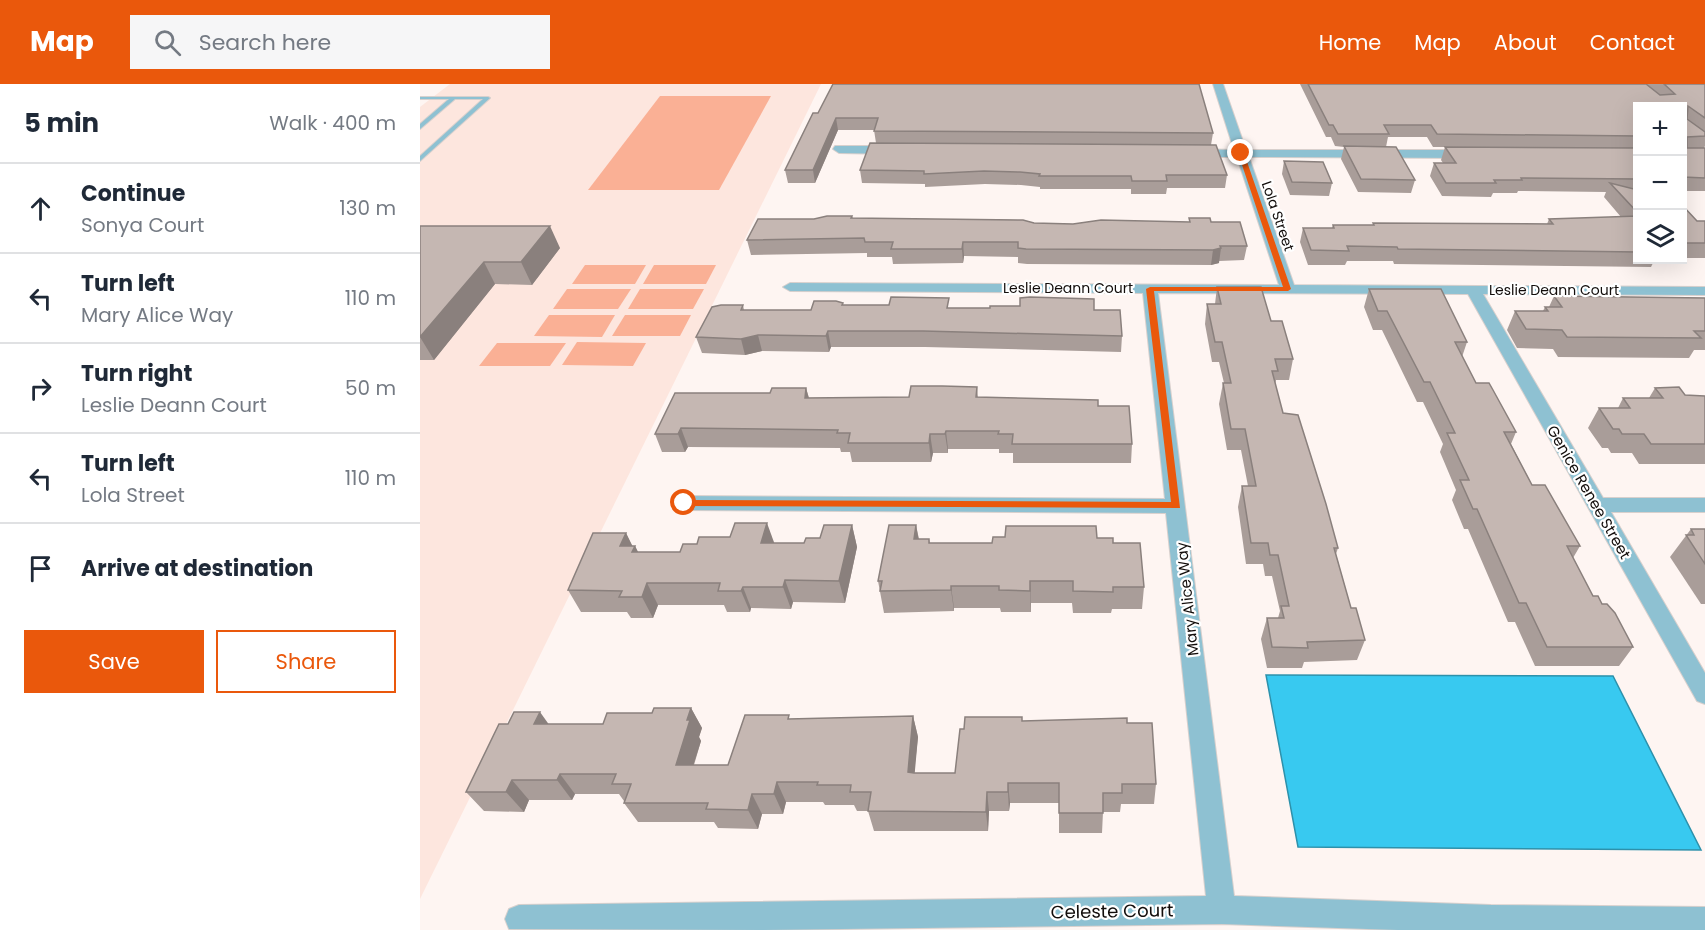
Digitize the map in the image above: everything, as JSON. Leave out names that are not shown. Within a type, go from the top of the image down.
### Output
[{"type":"street","name":"Lola Street","points":[[1218,84],[1288,289]]},
{"type":"street","points":[[839,149],[910,150]]},
{"type":"street","points":[[1182,153],[1486,154]]},
{"type":"street","name":"Leslie Deann Court","points":[[790,287],[1705,291]]},
{"type":"street","name":"Mary Alice Way","points":[[1150,289],[1222,910]]},
{"type":"street","name":"Genice Renee Street","points":[[1473,290],[1705,694]]},
{"type":"street","points":[[684,503],[1176,506]]},
{"type":"street","points":[[1596,505],[1705,505]]},
{"type":"street","name":"Celeste Court","points":[[519,919],[1222,910],[1493,924],[1705,921]]},
{"type":"lane","points":[[420,98],[488,98],[420,159]]},
{"type":"lane","points":[[420,127],[454,98]]},
{"type":"shaded area","points":[[450,84],[821,84],[420,899],[420,107]]},
{"type":"shaded area","points":[[660,96],[771,96],[719,190],[588,190]]},
{"type":"shaded area","points":[[585,265],[646,265],[635,284],[572,284]]},
{"type":"shaded area","points":[[654,265],[716,265],[706,284],[643,284]]},
{"type":"shaded area","points":[[567,289],[631,289],[618,309],[553,309]]},
{"type":"shaded area","points":[[640,289],[704,289],[693,309],[628,309]]},
{"type":"shaded area","points":[[549,315],[615,315],[602,337],[534,336]]},
{"type":"shaded area","points":[[625,315],[691,315],[680,336],[612,336]]},
{"type":"shaded area","points":[[577,342],[646,343],[633,366],[562,365]]},
{"type":"shaded area","points":[[497,343],[566,343],[550,366],[479,366]]},
{"type":"water","points":[[1266,675],[1613,676],[1701,850],[1298,847]]},
{"type":"building","points":[[833,84],[1199,84],[1213,133],[874,131],[878,118],[836,118],[813,170],[785,170],[813,113],[818,113]]},
{"type":"building","points":[[1308,84],[1646,84],[1660,95],[1675,94],[1664,84],[1705,84],[1705,118],[1688,106],[1687,119],[1687,102],[1633,102],[1633,136],[1437,134],[1431,125],[1384,125],[1389,134],[1338,134],[1333,125],[1329,125]]},
{"type":"building","points":[[1687,119],[1705,132],[1705,136],[1687,137]]},
{"type":"building","points":[[870,143],[1216,145],[1227,175],[1166,175],[1167,181],[1132,181],[1131,176],[1039,176],[1040,174],[1020,172],[984,171],[924,174],[924,171],[860,170]]},
{"type":"building","points":[[1344,146],[1396,147],[1415,180],[1361,179]]},
{"type":"building","points":[[1445,147],[1633,148],[1633,179],[1521,178],[1522,180],[1494,180],[1496,183],[1446,183],[1434,163],[1456,163]]},
{"type":"building","points":[[1687,148],[1705,148],[1705,178],[1687,177]]},
{"type":"building","points":[[1284,161],[1323,162],[1332,183],[1292,182]]},
{"type":"building","points":[[1610,183],[1633,189],[1633,208]]},
{"type":"building","points":[[1687,210],[1697,221],[1705,221],[1705,243],[1687,243]]},
{"type":"building","points":[[827,216],[1023,220],[1034,223],[1073,224],[1101,220],[1190,222],[1189,218],[1210,218],[1211,222],[1240,222],[1247,246],[1220,246],[1221,248],[1213,250],[1026,249],[1018,248],[1018,242],[963,242],[962,249],[891,249],[893,242],[865,242],[864,238],[747,240],[758,219],[814,219]]},
{"type":"building","points":[[1633,216],[1633,252],[1398,249],[1397,247],[1347,246],[1349,251],[1311,250],[1303,228],[1374,225],[1373,223],[1553,224],[1549,219]]},
{"type":"building","points":[[420,226],[550,226],[521,262],[484,262],[420,337]]},
{"type":"building","points":[[1217,287],[1261,287],[1271,321],[1282,321],[1293,359],[1275,359],[1278,371],[1272,371],[1283,413],[1298,415],[1326,504],[1338,548],[1334,548],[1351,608],[1356,608],[1365,640],[1307,642],[1308,648],[1272,647],[1267,618],[1284,618],[1281,606],[1289,606],[1278,555],[1270,555],[1268,543],[1251,543],[1242,486],[1256,486],[1245,429],[1231,429],[1223,383],[1231,383],[1222,342],[1215,342],[1207,304],[1221,304]]},
{"type":"building","points":[[1369,289],[1441,289],[1467,342],[1455,342],[1476,383],[1489,383],[1516,432],[1504,432],[1532,485],[1545,485],[1580,546],[1567,546],[1593,596],[1598,596],[1602,604],[1607,604],[1615,613],[1633,647],[1547,647],[1526,603],[1519,603],[1477,509],[1473,509],[1460,480],[1469,480],[1447,433],[1455,433],[1430,382],[1424,382],[1387,311],[1378,311]]},
{"type":"building","points":[[1554,296],[1705,298],[1705,331],[1694,331],[1701,338],[1567,337],[1562,330],[1526,329],[1515,311],[1548,311],[1545,307],[1562,307]]},
{"type":"building","points":[[891,297],[949,298],[947,308],[1020,306],[1020,298],[1030,297],[1094,299],[1094,310],[1120,310],[1122,336],[828,331],[826,336],[758,335],[741,339],[696,337],[712,307],[721,305],[743,305],[741,310],[811,310],[814,301],[836,301],[843,303],[842,305],[889,305]]},
{"type":"building","points":[[911,386],[977,387],[976,397],[1098,400],[1098,406],[1129,406],[1132,444],[1012,444],[1013,434],[998,434],[999,431],[946,431],[945,434],[930,434],[929,443],[848,443],[850,433],[837,433],[838,430],[681,428],[678,434],[655,434],[675,393],[770,393],[772,388],[806,388],[805,398],[909,397]]},
{"type":"building","points":[[1679,387],[1685,395],[1705,396],[1705,444],[1651,444],[1644,434],[1622,434],[1619,429],[1613,429],[1599,408],[1630,408],[1623,398],[1663,398],[1655,388]]},
{"type":"building","points":[[735,523],[767,523],[761,543],[804,543],[806,538],[820,538],[824,525],[852,525],[839,581],[785,580],[783,587],[743,587],[741,591],[718,591],[720,583],[647,583],[642,597],[619,597],[622,591],[568,590],[593,533],[626,533],[620,546],[635,546],[632,552],[680,552],[683,544],[697,544],[699,537],[730,537]]},
{"type":"building","points":[[889,525],[916,525],[914,539],[929,539],[929,543],[992,543],[993,537],[1005,537],[1006,526],[1096,526],[1097,538],[1113,538],[1113,543],[1140,543],[1144,587],[1113,587],[1113,592],[1073,591],[1073,581],[1030,581],[1030,591],[999,590],[999,586],[951,586],[951,590],[880,591],[882,581],[878,581]]},
{"type":"building","points":[[1691,529],[1705,529],[1705,564],[1686,535],[1694,535]]},
{"type":"building","points":[[654,708],[691,708],[687,720],[690,720],[676,765],[728,765],[745,715],[789,715],[788,719],[913,716],[908,772],[914,773],[955,773],[960,729],[964,729],[965,717],[1022,717],[1022,721],[1127,718],[1127,723],[1152,723],[1156,784],[1122,784],[1122,793],[1103,793],[1103,813],[1059,813],[1059,783],[1008,783],[1008,792],[987,792],[986,812],[868,811],[871,792],[850,792],[851,785],[817,785],[818,782],[777,782],[774,794],[752,794],[748,810],[706,809],[708,803],[624,803],[631,784],[612,784],[616,774],[560,774],[557,780],[512,780],[506,792],[466,792],[499,724],[508,724],[514,712],[540,712],[534,724],[603,724],[607,713],[652,713]]},
{"type":"route","points":[[684,503],[1176,506],[1150,289],[1288,289],[1241,153]]}]
